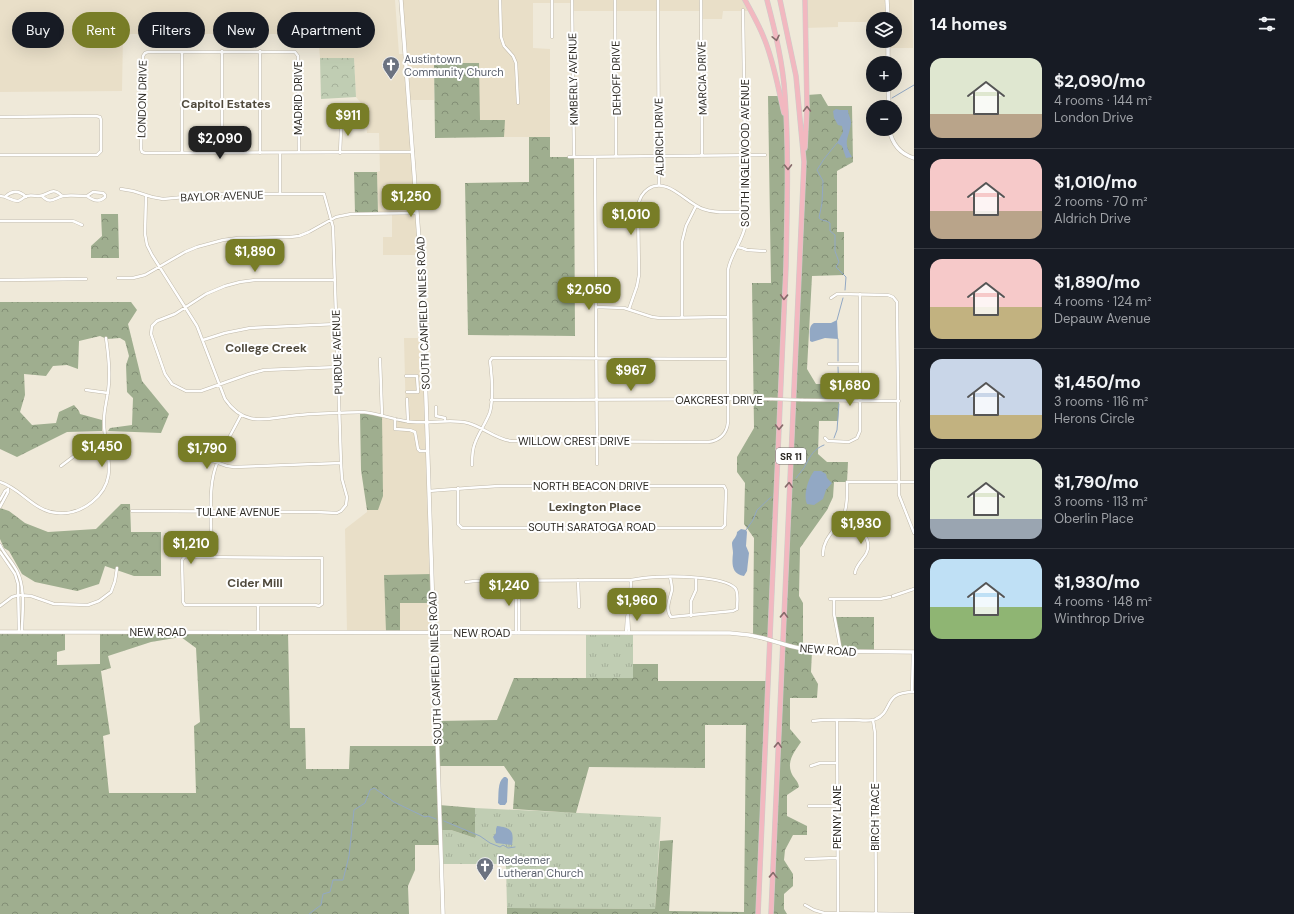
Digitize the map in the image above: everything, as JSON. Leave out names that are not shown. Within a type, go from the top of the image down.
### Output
[{"type":"highway","points":[[745,0],[759,25],[768,48],[775,72],[786,125]]},
{"type":"highway","name":"SR 11","points":[[758,914],[786,266],[788,172],[785,95],[781,66],[767,0]]},
{"type":"highway","name":"SR 11","points":[[771,914],[804,162],[796,76],[780,0]]},
{"type":"highway","points":[[804,162],[807,112],[805,0]]},
{"type":"street","name":"SOUTH CANFIELD NILES ROAD","points":[[401,0],[422,279],[430,491],[442,914]]},
{"type":"street","points":[[500,0],[501,37],[504,46],[513,56],[516,63],[518,103]]},
{"type":"street","points":[[552,0],[552,37]]},
{"type":"street","name":"KIMBERLY AVENUE","points":[[572,0],[574,157]]},
{"type":"street","name":"DEHOFF DRIVE","points":[[615,0],[616,157]]},
{"type":"street","name":"ALDRICH DRIVE","points":[[629,309],[639,275],[639,202],[645,191],[652,186],[659,185],[658,0]]},
{"type":"street","name":"MARCIA DRIVE","points":[[701,0],[702,156]]},
{"type":"street","points":[[887,0],[888,12]]},
{"type":"street","name":"SOUTH INGLEWOOD AVENUE","points":[[723,435],[728,425],[728,270],[730,260],[745,230],[746,212],[743,10]]},
{"type":"street","points":[[260,51],[260,152]]},
{"type":"street","name":"MADRID DRIVE","points":[[145,53],[294,51],[298,55],[299,152]]},
{"type":"street","points":[[182,52],[182,152]]},
{"type":"street","points":[[222,52],[222,152]]},
{"type":"street","name":"LONDON DRIVE","points":[[145,53],[143,56],[142,150],[145,153],[413,152]]},
{"type":"street","points":[[0,117],[96,116],[102,120],[101,151],[97,155],[0,155]]},
{"type":"street","points":[[340,152],[342,121]]},
{"type":"street","points":[[891,136],[896,146],[904,154],[914,158]]},
{"type":"street","points":[[280,153],[280,194]]},
{"type":"street","points":[[569,157],[765,155]]},
{"type":"street","points":[[594,157],[597,464]]},
{"type":"street","points":[[659,185],[671,188],[696,206],[715,212],[746,212]]},
{"type":"street","name":"BAYLOR AVENUE","points":[[121,189],[163,199],[217,194],[324,194]]},
{"type":"street","points":[[0,196],[6,196],[12,192],[21,192],[26,197]]},
{"type":"street","points":[[42,196],[47,192],[57,192],[62,196],[87,196],[95,192],[103,193],[105,196],[102,200],[98,201],[92,200],[87,196]]},
{"type":"street","name":"PURDUE AVENUE","points":[[324,194],[333,228],[341,463],[342,479],[347,499],[343,509]]},
{"type":"street","points":[[146,195],[146,239],[150,251],[197,326],[204,340],[219,384],[228,404],[241,416],[217,462],[211,489],[211,534]]},
{"type":"street","points":[[6,196],[11,200],[18,201],[26,197],[42,196],[49,200],[57,200],[62,196]]},
{"type":"street","points":[[682,317],[682,242],[686,226],[696,206]]},
{"type":"street","points":[[118,278],[141,276],[185,252],[211,242],[238,238],[299,236],[341,216],[351,214],[418,213]]},
{"type":"street","points":[[0,221],[73,221],[82,225]]},
{"type":"street","points":[[737,247],[748,250],[765,251]]},
{"type":"street","points":[[0,280],[86,279]]},
{"type":"street","points":[[335,280],[255,280],[240,282],[214,290],[170,316],[157,321],[151,329],[151,337],[165,374],[172,384],[186,391],[201,391],[264,370],[338,367]]},
{"type":"street","points":[[832,298],[837,294],[888,295],[895,298],[898,305],[900,500],[914,533]]},
{"type":"street","points":[[825,438],[828,441],[850,442],[858,438],[860,431],[860,294]]},
{"type":"street","points":[[596,308],[620,307],[655,317],[728,317]]},
{"type":"street","points":[[204,340],[225,333],[250,328],[336,324]]},
{"type":"street","points":[[0,482],[19,492],[34,505],[48,512],[64,513],[79,510],[97,498],[106,484],[110,471],[104,419],[109,380],[109,362],[106,338]]},
{"type":"street","points":[[380,359],[382,415]]},
{"type":"street","points":[[472,465],[474,446],[489,414],[491,400],[490,361],[492,359],[728,359]]},
{"type":"street","points":[[829,364],[860,364]]},
{"type":"street","points":[[406,376],[417,376],[418,392],[407,392]]},
{"type":"street","points":[[417,383],[426,382]]},
{"type":"street","points":[[86,390],[108,393]]},
{"type":"street","points":[[407,399],[408,422]]},
{"type":"street","name":"OAKCREST DRIVE","points":[[491,400],[771,399],[899,401]]},
{"type":"street","points":[[436,407],[436,416],[445,418],[445,422]]},
{"type":"street","name":"WILLOW CREST DRIVE","points":[[241,416],[264,421],[299,415],[362,412],[382,415],[408,422],[464,422],[499,438],[511,441],[708,442],[717,440],[723,435]]},
{"type":"street","points":[[395,419],[395,429],[410,430],[415,432],[418,449],[420,451],[428,451]]},
{"type":"street","points":[[61,466],[86,447],[107,443]]},
{"type":"street","points":[[196,455],[234,466],[341,463]]},
{"type":"street","points":[[823,555],[824,544],[842,518],[846,505],[847,482],[914,482]]},
{"type":"street","name":"NORTH BEACON DRIVE","points":[[430,491],[501,486],[724,486],[726,490],[724,526]]},
{"type":"street","points":[[0,500],[5,491],[9,488]]},
{"type":"street","points":[[0,507],[9,488]]},
{"type":"street","name":"SOUTH SARATOGA ROAD","points":[[458,488],[458,524],[462,528],[722,528],[724,526]]},
{"type":"street","name":"TULANE AVENUE","points":[[132,511],[332,513],[339,512],[343,509]]},
{"type":"street","points":[[842,518],[862,532],[868,542],[866,553],[858,564],[855,573]]},
{"type":"street","points":[[0,545],[1,552],[15,574],[18,584],[20,595],[20,632]]},
{"type":"street","points":[[185,556],[322,558],[322,605],[258,605],[185,605],[183,602],[182,558],[185,556]]},
{"type":"street","points":[[0,606],[12,597],[20,595],[31,596],[54,604],[88,605],[99,601],[111,592],[115,581],[117,568]]},
{"type":"street","points":[[466,582],[631,580],[670,577],[719,580],[735,588],[737,591],[737,605],[735,611],[672,618],[670,616],[668,603],[672,587],[670,577]]},
{"type":"street","points":[[691,616],[690,606],[696,590],[696,578]]},
{"type":"street","points":[[578,580],[578,607]]},
{"type":"street","points":[[628,633],[631,580]]},
{"type":"street","points":[[518,581],[518,633]]},
{"type":"street","points":[[830,598],[880,599],[914,589]]},
{"type":"street","points":[[834,599],[834,614],[841,652]]},
{"type":"street","points":[[258,605],[258,632]]},
{"type":"street","name":"NEW ROAD","points":[[0,632],[730,634],[749,635],[814,651],[914,652]]},
{"type":"street","points":[[813,721],[873,720],[882,714],[890,701],[896,696],[913,692],[914,652]]},
{"type":"street","name":"PENNY LANE","points":[[837,720],[838,913]]},
{"type":"street","name":"BIRCH TRACE","points":[[873,720],[875,733],[876,914]]},
{"type":"street","points":[[811,766],[820,763],[837,763]]},
{"type":"street","points":[[809,806],[837,806]]},
{"type":"street","points":[[806,859],[837,858]]},
{"type":"street","points":[[805,905],[819,912],[914,914]]},
{"type":"shaded area","points":[[0,0],[395,0],[399,54],[405,54],[401,0],[745,0],[751,11],[723,11],[722,19],[701,19],[701,11],[573,11],[572,3],[533,3],[533,48],[550,49],[550,137],[504,137],[504,120],[480,120],[434,63],[434,100],[409,100],[421,255],[383,255],[383,237],[392,237],[392,214],[378,213],[377,172],[380,171],[379,133],[367,133],[365,108],[356,97],[354,58],[320,58],[319,48],[375,48],[375,12],[277,12],[277,34],[269,34],[269,12],[213,12],[213,34],[205,34],[205,12],[138,12],[138,34],[130,34],[130,12],[72,12],[72,48],[123,48],[122,91],[0,92]]},
{"type":"shaded area","points":[[805,0],[912,0],[913,48],[902,48],[902,12],[866,12],[866,22],[838,22],[838,27],[805,28]]},
{"type":"shaded area","points":[[404,338],[424,338],[435,632],[347,632],[345,529],[367,512],[367,510],[378,510],[382,415],[406,421]]},
{"type":"green space","points":[[320,58],[354,58],[356,97],[321,99]]},
{"type":"green space","points":[[434,63],[479,63],[480,120],[505,120],[504,137],[435,138]]},
{"type":"green space","points":[[821,94],[828,106],[852,106],[853,162],[837,171],[837,232],[844,232],[844,275],[812,276],[807,369],[816,384],[839,384],[838,421],[819,421],[818,454],[827,462],[848,462],[847,482],[834,482],[833,497],[827,510],[800,548],[799,596],[803,603],[803,649],[812,651],[811,672],[818,684],[817,698],[790,698],[790,729],[801,742],[792,756],[790,764],[791,772],[799,787],[787,795],[787,816],[807,826],[807,835],[793,835],[785,850],[784,860],[793,874],[793,886],[784,894],[784,909],[787,914],[771,914],[807,95]]},
{"type":"green space","points":[[768,96],[780,96],[786,125],[788,172],[770,640],[753,636],[754,538],[744,524],[745,483],[737,472],[737,457],[754,428],[752,283],[771,283]]},
{"type":"green space","points":[[529,137],[550,137],[550,157],[574,157],[575,336],[468,335],[465,183],[529,182]]},
{"type":"green space","points":[[354,172],[377,172],[378,213],[355,213]]},
{"type":"green space","points":[[101,214],[118,214],[119,258],[91,258],[91,246],[102,236]]},
{"type":"green space","points":[[0,302],[131,302],[137,310],[128,324],[142,381],[169,414],[161,433],[108,431],[110,428],[132,425],[133,398],[127,392],[126,365],[129,356],[125,341],[120,338],[107,339],[100,336],[79,341],[78,369],[67,365],[53,366],[46,376],[24,374],[25,395],[20,412],[32,425],[56,423],[59,412],[74,405],[80,414],[102,420],[102,431],[67,432],[17,457],[0,449]]},
{"type":"green space","points":[[360,412],[382,415],[383,496],[378,510],[367,510],[361,470]]},
{"type":"green space","points":[[121,504],[130,504],[131,532],[161,532],[161,576],[134,576],[105,566],[99,584],[77,591],[35,582],[22,574],[9,551],[4,548],[0,539],[0,508],[9,511],[25,523],[48,532],[96,529]]},
{"type":"green space","points":[[432,574],[433,603],[400,603],[400,632],[386,632],[384,575]]},
{"type":"green space","points":[[835,617],[874,617],[874,652],[841,652]]},
{"type":"green space","points":[[0,632],[65,632],[65,650],[57,652],[57,665],[100,664],[100,632],[288,632],[290,728],[305,728],[306,769],[349,769],[350,746],[437,746],[437,721],[497,720],[514,678],[633,678],[633,664],[658,664],[658,681],[768,681],[758,914],[507,914],[507,908],[655,909],[660,841],[673,840],[669,911],[744,912],[746,725],[705,725],[705,768],[589,767],[576,813],[513,809],[515,782],[504,766],[438,766],[439,805],[475,808],[475,838],[451,830],[440,830],[441,845],[415,845],[415,870],[408,886],[409,914],[0,914]],"holes":[[[181,637],[196,648],[200,722],[194,726],[196,793],[109,793],[103,736],[110,734],[101,671],[111,668],[108,656],[151,642]]]},
{"type":"green space","points":[[586,633],[633,633],[633,678],[586,678]]},
{"type":"green space","points":[[475,808],[661,817],[655,909],[507,908],[506,864],[441,864],[440,830],[451,830],[475,838]]},
{"type":"water","points":[[836,109],[848,110],[851,123],[847,147],[852,157],[846,158],[842,146],[837,143],[843,132],[842,126],[838,125],[834,118],[833,111]]},
{"type":"water","points":[[837,320],[838,339],[825,338],[812,342],[810,341],[812,324],[831,323]]},
{"type":"water","points":[[814,471],[821,471],[826,474],[827,478],[832,483],[826,490],[823,499],[814,505],[807,504],[806,492],[808,483]]},
{"type":"water","points":[[741,529],[746,530],[747,532],[746,546],[749,553],[747,571],[744,576],[737,573],[733,568],[732,543],[737,532]]},
{"type":"water","points":[[504,777],[508,779],[507,802],[505,805],[500,805],[498,803],[500,782]]},
{"type":"water","points":[[497,826],[509,829],[511,831],[513,836],[512,845],[496,843],[493,837],[496,833]]},
{"type":"waterway","points":[[892,98],[914,85]]},
{"type":"waterway","points":[[837,143],[817,170],[823,181],[822,203],[819,218],[830,223],[830,231],[835,235],[835,251],[839,262],[836,267],[846,277],[845,290]]},
{"type":"waterway","points":[[837,320],[843,298]]},
{"type":"waterway","points":[[838,339],[838,361]]},
{"type":"waterway","points":[[838,367],[839,396]]},
{"type":"waterway","points":[[834,438],[837,430],[839,404]]},
{"type":"waterway","points":[[796,478],[813,453],[824,445]]},
{"type":"waterway","points":[[746,530],[753,520],[757,510],[771,497]]},
{"type":"waterway","points":[[309,914],[321,905],[323,894],[330,892],[333,880],[343,880],[349,856],[354,810],[365,803],[370,790],[374,788],[394,802],[425,817],[428,816],[436,819]]},
{"type":"waterway","points":[[444,821],[480,836],[490,843],[500,847],[503,845],[508,848],[515,847]]},
{"type":"place","name":"Austintown Community Church","points":[[391,80]]},
{"type":"place","name":"Redeemer Lutheran Church","points":[[485,881]]},
{"type":"district","name":"Capitol Estates","points":[[226,104]]},
{"type":"district","name":"College Creek","points":[[266,348]]},
{"type":"district","name":"Lexington Place","points":[[595,507]]},
{"type":"district","name":"Cider Mill","points":[[255,583]]}]
